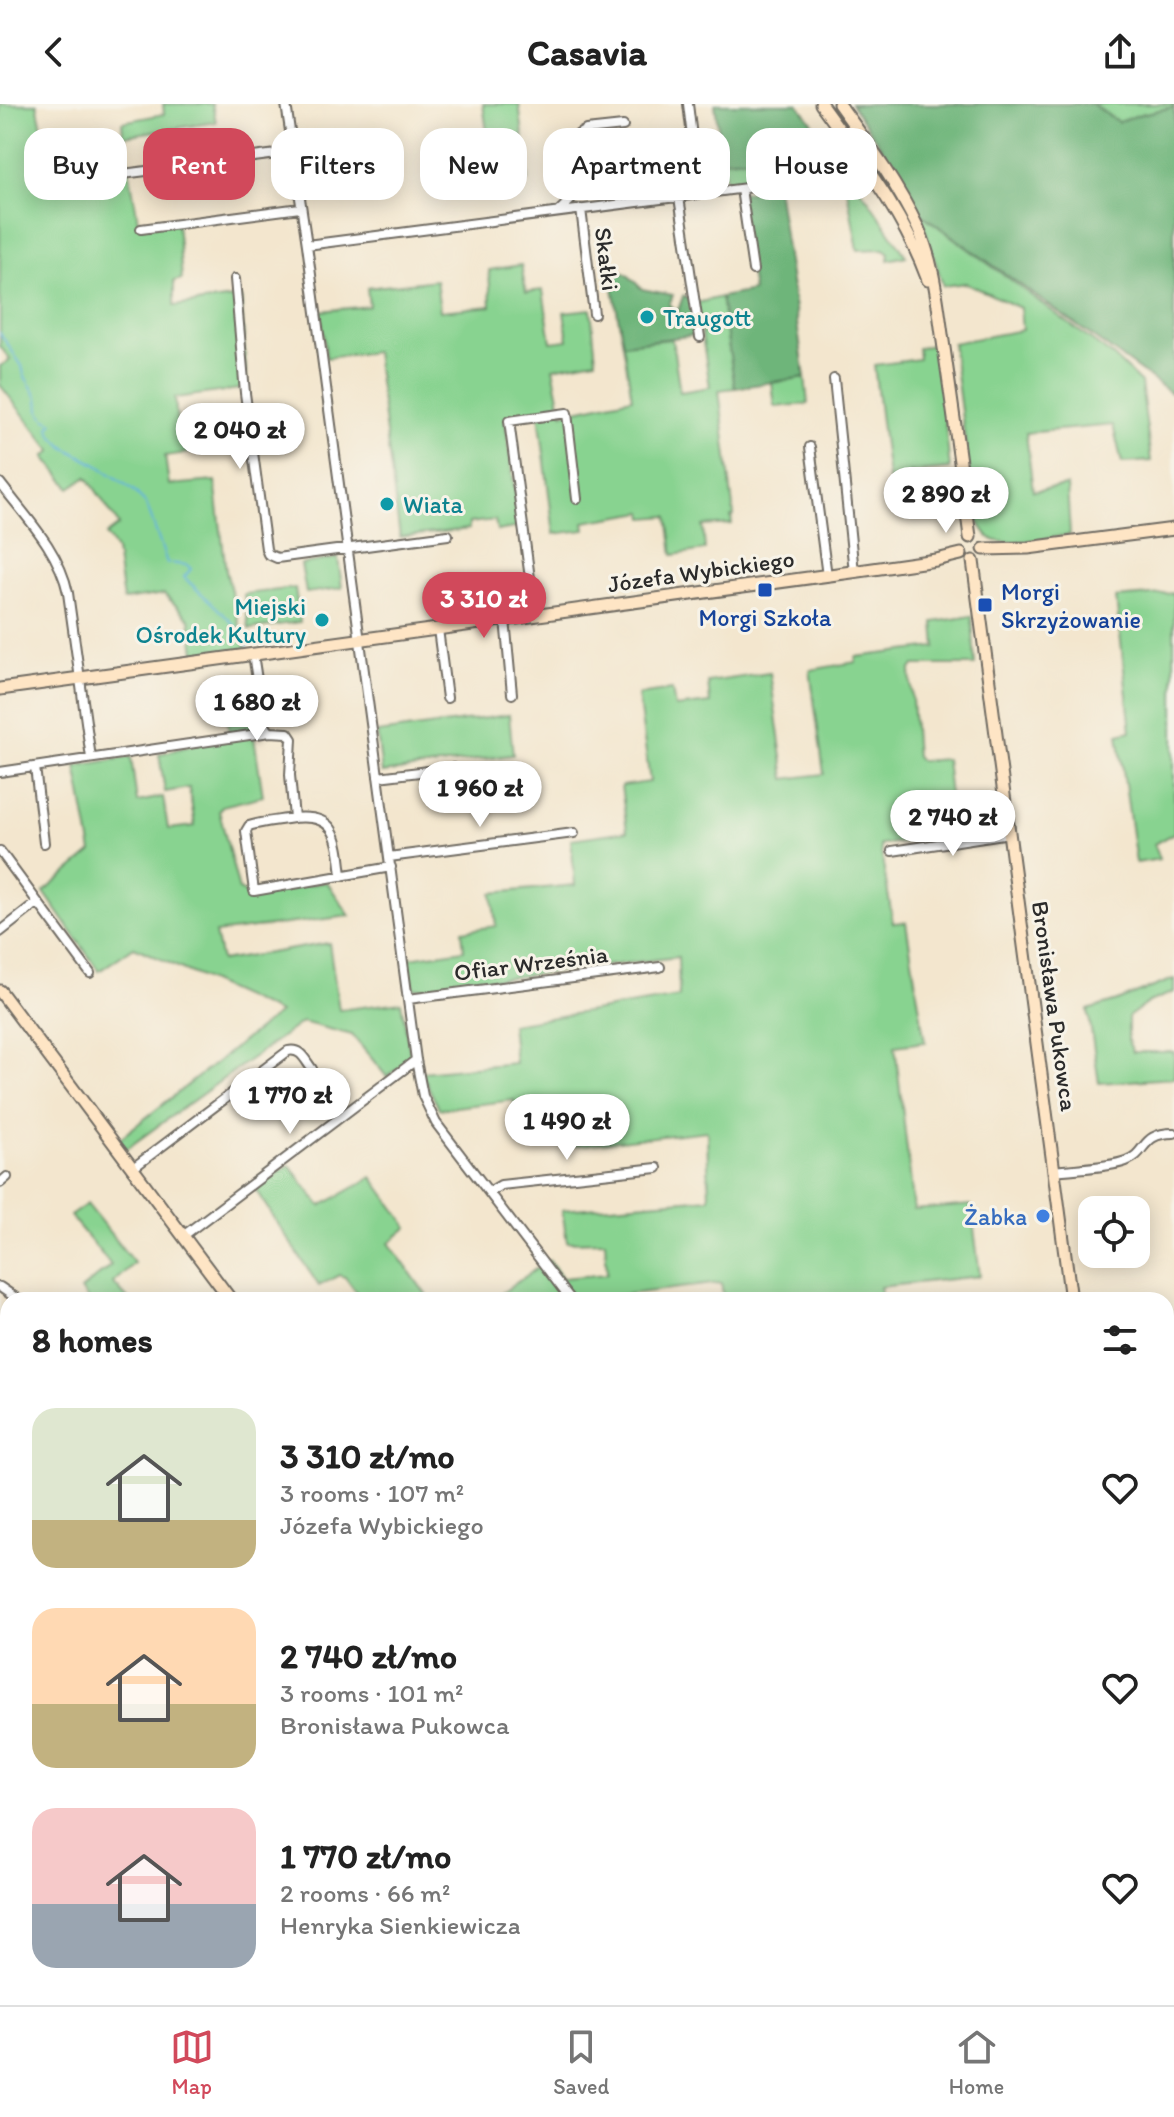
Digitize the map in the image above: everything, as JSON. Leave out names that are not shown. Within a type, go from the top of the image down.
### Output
[{"type":"street","points":[[286,104],[289,128]]},
{"type":"street","points":[[688,104],[691,128]]},
{"type":"street","points":[[821,104],[878,183],[908,233],[936,299]]},
{"type":"street","points":[[839,104],[888,172],[919,229],[932,271],[970,537]]},
{"type":"street","name":"Skałki","points":[[557,213],[578,193],[576,163],[579,134],[586,130],[623,126]]},
{"type":"street","points":[[127,173],[271,155]]},
{"type":"street","name":"Skałki","points":[[730,190],[746,188]]},
{"type":"street","points":[[741,189],[753,270]]},
{"type":"street","points":[[299,200],[423,1096],[436,1123],[565,1292]]},
{"type":"street","name":"Skałki","points":[[307,245],[654,200]]},
{"type":"street","points":[[679,200],[700,337]]},
{"type":"street","points":[[141,229],[300,208]]},
{"type":"street","name":"Skałki","points":[[581,209],[594,314]]},
{"type":"street","points":[[235,279],[245,393],[268,554],[277,558],[448,535]]},
{"type":"street","points":[[834,379],[854,572]]},
{"type":"street","points":[[535,616],[509,421],[567,413],[577,499]]},
{"type":"street","name":"Józefa Wybickiego","points":[[810,447],[827,576]]},
{"type":"street","points":[[0,483],[4,497],[55,556],[62,570],[68,593],[91,758]]},
{"type":"street","points":[[984,549],[1028,548],[1174,529]]},
{"type":"street","points":[[970,537],[980,540],[984,549],[981,557],[973,561],[961,554],[961,543],[970,537]]},
{"type":"street","name":"Józefa Wybickiego","points":[[0,689],[827,576],[961,554]]},
{"type":"street","name":"Bronisława Pukowca","points":[[973,561],[1070,1292]]},
{"type":"street","points":[[505,619],[512,694]]},
{"type":"street","points":[[438,629],[447,698]]},
{"type":"street","points":[[253,654],[264,725],[270,732]]},
{"type":"street","points":[[0,772],[270,732],[288,733],[292,739],[290,775],[294,818]]},
{"type":"street","points":[[35,767],[44,843]]},
{"type":"street","points":[[378,777],[453,768]]},
{"type":"street","points":[[342,876],[336,835],[329,824],[319,819],[305,816],[255,824],[246,831],[254,891],[342,876],[390,862],[574,833]]},
{"type":"street","points":[[892,851],[1010,833]]},
{"type":"street","points":[[0,851],[90,973]]},
{"type":"street","points":[[0,932],[37,903]]},
{"type":"street","name":"Ofiar Września","points":[[408,999],[660,967]]},
{"type":"street","points":[[0,991],[225,1292]]},
{"type":"street","points":[[133,1168],[288,1051],[299,1052],[312,1069]]},
{"type":"street","points":[[183,1236],[416,1060]]},
{"type":"street","points":[[1054,1171],[1123,1162],[1135,1156],[1147,1140],[1156,1135],[1174,1133]]},
{"type":"street","points":[[489,1192],[501,1185],[657,1168]]},
{"type":"green space","points":[[0,104],[37,104],[42,128],[24,128],[24,200],[127,200],[127,157],[139,226],[177,222],[182,279],[174,281],[174,306],[241,297],[247,388],[175,398],[178,435],[213,433],[215,449],[165,456],[169,485],[215,481],[226,571],[246,650],[196,658],[190,619],[164,594],[123,600],[116,550],[106,535],[119,525],[87,477],[70,488],[45,457],[52,451],[0,385],[0,366],[10,360],[0,346]]},
{"type":"green space","points":[[163,104],[212,104],[216,122],[176,128],[143,128],[143,133],[127,135],[127,128],[122,128],[122,122],[164,114]]},
{"type":"green space","points":[[483,104],[519,104],[522,128],[486,128]]},
{"type":"green space","points":[[715,104],[798,104],[817,128],[746,128],[746,158],[730,159],[730,128],[718,128]]},
{"type":"green space","points":[[851,104],[1092,104],[1118,122],[1174,107],[1174,395],[920,213],[877,142],[877,128],[868,128]]},
{"type":"green space","points":[[1092,104],[1174,104],[1174,107],[1118,123]]},
{"type":"green space","points":[[746,158],[746,184],[730,186],[730,159]]},
{"type":"green space","points":[[746,192],[746,200],[779,200],[805,377],[735,388],[721,297],[753,291],[738,193]]},
{"type":"green space","points":[[849,200],[869,200],[906,256],[888,260],[889,253],[884,249],[858,250]]},
{"type":"green space","points":[[920,213],[1114,357],[1141,383],[1151,461],[1122,463],[1113,425],[1026,433],[1033,491],[1067,486],[1070,535],[997,541],[987,535],[975,517],[952,343],[1022,330],[1020,308],[966,283],[943,286]]},
{"type":"green space","points":[[521,265],[526,292],[543,290],[551,342],[568,340],[564,312],[591,309],[596,360],[553,368],[562,413],[632,398],[623,344],[672,339],[680,392],[710,387],[697,303],[721,297],[735,388],[719,390],[734,516],[731,517],[732,524],[703,526],[705,550],[673,555],[668,516],[645,518],[644,512],[584,522],[585,530],[554,534],[539,414],[505,419],[520,527],[497,531],[495,520],[469,523],[469,529],[400,537],[375,352],[326,358],[321,311],[369,306],[367,288],[436,280],[440,311],[491,306],[489,270]]},
{"type":"green space","points":[[609,265],[628,275],[642,289],[673,295],[669,305],[678,311],[683,296],[697,303],[697,335],[623,344]]},
{"type":"green space","points":[[937,344],[950,469],[910,473],[912,483],[889,486],[874,365],[919,359],[918,348]]},
{"type":"green space","points":[[805,377],[808,404],[775,407],[772,383]]},
{"type":"green space","points":[[338,558],[342,588],[306,593],[301,564]]},
{"type":"green space","points":[[295,588],[300,622],[249,629],[244,594]]},
{"type":"green space","points":[[1174,593],[1174,833],[1154,844],[1160,859],[1136,863],[1118,734],[1131,731],[1116,598]]},
{"type":"green space","points":[[972,616],[975,665],[914,665],[910,671],[916,757],[921,761],[946,759],[954,834],[880,845],[893,923],[906,922],[925,1042],[895,1046],[914,1210],[971,1205],[980,1276],[880,1287],[881,1292],[723,1292],[721,1283],[646,1292],[503,1292],[549,1260],[562,1278],[607,1274],[605,1241],[567,1242],[562,1210],[709,1198],[707,1131],[565,1147],[563,1120],[515,1125],[514,1100],[439,1109],[421,1072],[515,1063],[511,1024],[679,997],[678,957],[414,989],[409,958],[464,950],[462,931],[496,926],[492,893],[575,885],[571,839],[627,831],[621,786],[650,782],[638,695],[672,690],[675,707],[710,703],[708,682],[770,673],[785,779],[824,774],[810,670],[856,662],[856,657],[936,647],[934,622]]},
{"type":"green space","points":[[248,697],[263,796],[222,806],[219,811],[239,890],[245,893],[327,882],[350,916],[215,933],[221,961],[329,943],[339,1010],[401,1002],[411,1058],[387,1077],[352,1035],[302,1022],[126,1149],[119,1139],[279,1013],[134,947],[99,971],[44,892],[92,852],[76,766],[131,757],[137,802],[163,797],[168,829],[195,826],[189,788],[165,792],[159,754],[225,737],[229,731],[225,700]]},
{"type":"green space","points":[[509,715],[513,755],[382,773],[377,733]]},
{"type":"green space","points":[[1174,979],[1174,992],[1149,1002],[1128,1017],[1128,1041],[1133,1052],[1174,1052],[1174,1078],[1099,1083],[1088,1010]]},
{"type":"green space","points":[[289,1165],[321,1206],[372,1177],[408,1227],[389,1243],[424,1292],[356,1292],[345,1277],[339,1275],[319,1286],[255,1189]]},
{"type":"green space","points":[[87,1204],[134,1263],[113,1283],[121,1292],[81,1290],[111,1265],[70,1216]]},
{"type":"waterway","points":[[0,333],[22,366],[38,398],[39,410],[53,423],[49,427],[52,435],[64,447],[132,489],[146,503],[167,563],[187,565],[191,569],[184,577],[230,620],[248,646]]},
{"type":"place","name":"Traugott","points":[[647,317]]},
{"type":"place","name":"Wiata","points":[[387,504]]},
{"type":"place","name":"Morgi Szkoła","points":[[765,590]]},
{"type":"place","name":"Morgi Skrzyżowanie","points":[[985,605]]},
{"type":"place","name":"Miejski Ośrodek Kultury","points":[[322,620]]},
{"type":"place","name":"Żabka","points":[[1043,1216]]}]
